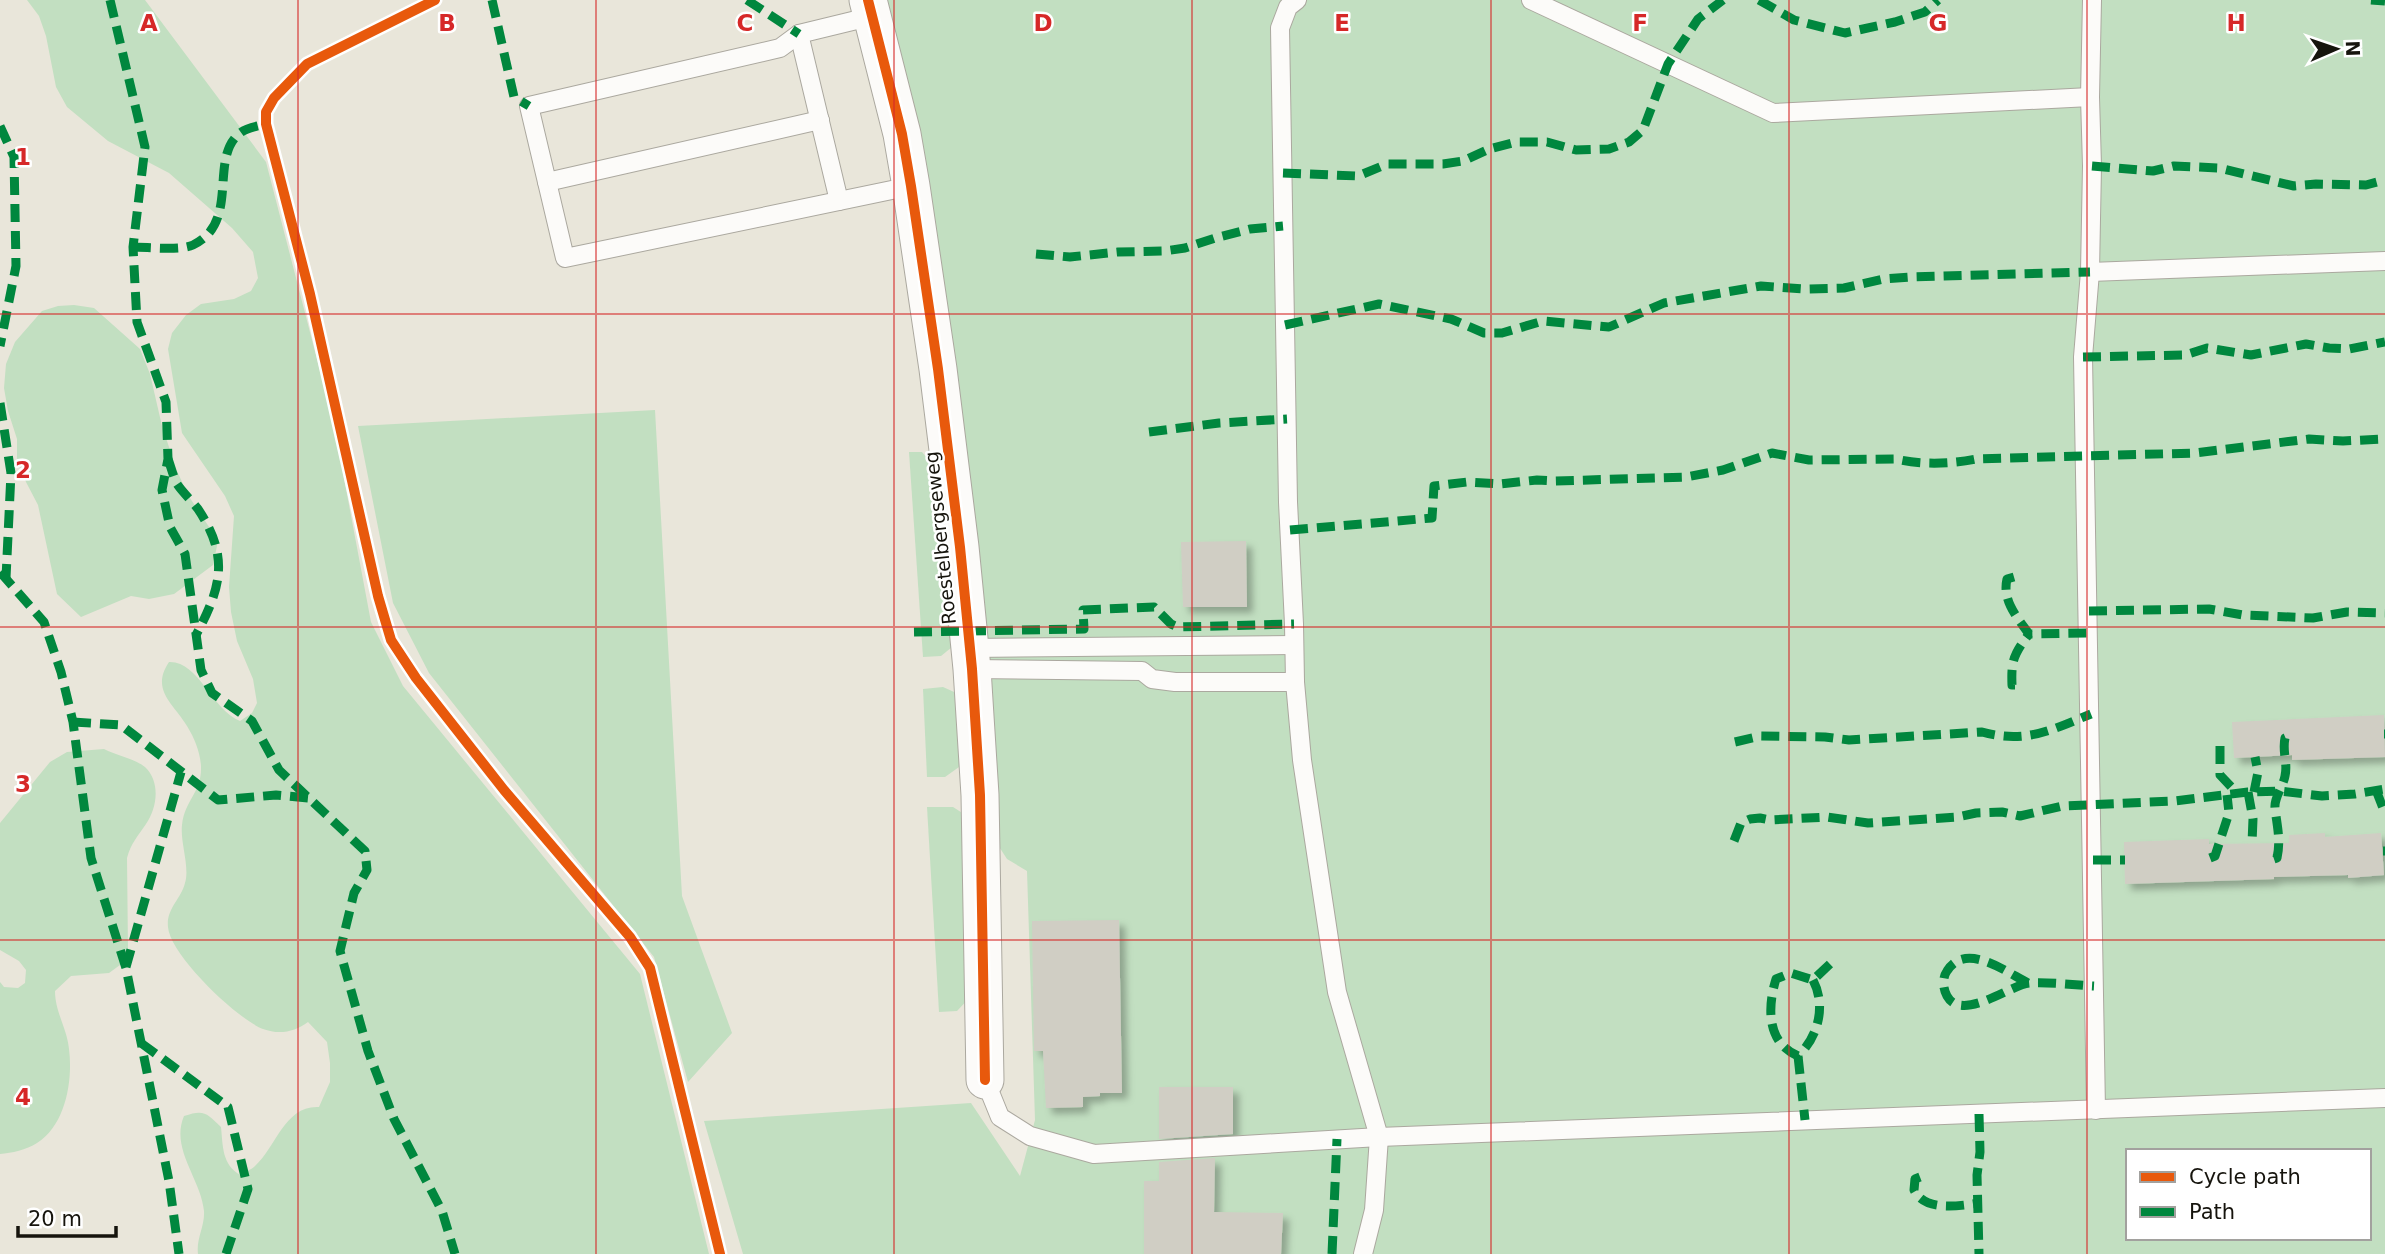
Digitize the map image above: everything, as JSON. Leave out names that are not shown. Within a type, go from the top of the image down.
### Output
[{"type":"street","name":"Roestelbergseweg","points":[[871,8],[902,134],[911,186],[960,547],[980,795],[985,1080]]},
{"type":"lane","points":[[1297,0],[1288,7],[1280,29],[1288,502],[1295,681],[1302,760],[1337,992],[1379,1137],[1374,1210],[1363,1254]]},
{"type":"lane","points":[[1531,0],[1773,113],[2090,97]]},
{"type":"lane","points":[[2092,0],[2090,272],[2084,357],[2096,1110]]},
{"type":"lane","points":[[871,8],[799,34],[780,48],[529,106],[565,258],[911,186]]},
{"type":"lane","points":[[799,34],[839,201]]},
{"type":"lane","points":[[547,182],[820,120]]},
{"type":"lane","points":[[2090,272],[2385,261]]},
{"type":"lane","points":[[971,659],[1294,645]]},
{"type":"lane","points":[[971,659],[1142,671],[1152,679],[1175,682],[1295,681]]},
{"type":"lane","points":[[985,1080],[1000,1117],[1030,1136],[1094,1154],[1379,1137],[2385,1098]]},
{"type":"green space","points":[[27,0],[145,0],[266,162],[334,425],[371,622],[403,686],[640,974],[709,1254],[198,1254],[204,1211],[202,1199],[183,1152],[181,1128],[184,1116],[205,1114],[221,1127],[227,1160],[240,1175],[262,1158],[289,1120],[307,1108],[319,1107],[330,1082],[327,1042],[308,1022],[292,1030],[269,1031],[237,1013],[192,969],[172,939],[168,927],[171,909],[185,883],[182,825],[186,809],[199,783],[201,766],[192,736],[163,689],[164,672],[169,662],[189,669],[221,707],[240,721],[252,713],[257,703],[253,679],[237,641],[231,612],[229,587],[234,516],[225,496],[182,433],[168,349],[172,333],[186,315],[201,304],[234,299],[251,291],[258,278],[253,252],[232,228],[169,173],[108,141],[67,107],[56,87],[46,36],[39,16]]},
{"type":"green space","points":[[886,0],[2385,0],[2385,1254],[743,1254],[704,1121],[971,1103],[1020,1176],[1035,1120],[1027,871],[1007,859],[996,842]]},
{"type":"green space","points":[[74,305],[94,308],[140,349],[150,374],[162,426],[177,471],[188,495],[213,533],[217,546],[213,565],[174,594],[149,599],[131,596],[81,617],[57,594],[38,505],[17,458],[17,439],[4,388],[6,364],[15,342],[42,311]]},
{"type":"green space","points":[[655,410],[682,896],[732,1033],[688,1082],[654,957],[429,673],[393,603],[358,426]]},
{"type":"green space","points":[[909,452],[922,452],[936,469],[957,643],[941,656],[923,657]]},
{"type":"green space","points":[[943,687],[963,696],[966,762],[945,777],[927,777],[923,689]]},
{"type":"green space","points":[[104,749],[145,767],[153,780],[156,795],[153,810],[127,858],[128,950],[120,965],[109,973],[71,976],[55,991],[70,1061],[68,1088],[61,1114],[47,1135],[37,1143],[28,1148],[0,1154],[0,982],[4,987],[18,988],[25,983],[26,970],[19,961],[0,950],[0,823],[50,762],[67,752]]},
{"type":"green space","points":[[927,807],[953,807],[967,816],[971,996],[957,1011],[939,1012]]},
{"type":"building","points":[[1246,541],[1247,607],[1183,607],[1181,542]]},
{"type":"building","points":[[2384,715],[2385,757],[2292,760],[2292,755],[2234,758],[2232,722]]},
{"type":"building","points":[[2325,833],[2325,837],[2381,833],[2384,875],[2125,884],[2124,842],[2209,839],[2209,844],[2289,843],[2289,835]]},
{"type":"building","points":[[1119,920],[1122,1093],[1100,1093],[1100,1096],[1083,1097],[1083,1107],[1046,1108],[1043,1051],[1034,1051],[1032,921]]},
{"type":"building","points":[[1159,1087],[1233,1087],[1233,1134],[1159,1139]]},
{"type":"building","points":[[1215,1158],[1214,1212],[1283,1213],[1281,1254],[1144,1254],[1144,1181],[1159,1181],[1159,1162]]},
{"type":"marked path","points":[[110,0],[145,147],[133,247],[137,322],[166,402],[168,459],[162,490],[170,527],[185,554],[201,670],[212,693],[252,721],[279,770],[365,851],[367,870],[354,893],[340,951],[368,1051],[394,1119],[442,1211],[455,1254]]},
{"type":"marked path","points":[[492,0],[514,97],[529,106]]},
{"type":"marked path","points":[[747,0],[799,34]]},
{"type":"marked path","points":[[1283,173],[1358,176],[1387,164],[1443,164],[1463,161],[1489,149],[1516,142],[1547,142],[1576,150],[1609,149],[1629,142],[1643,130],[1668,64],[1698,19],[1723,0]]},
{"type":"marked path","points":[[1759,0],[1794,20],[1845,33],[1925,12],[1938,0]]},
{"type":"marked path","points":[[2371,0],[2385,1]]},
{"type":"marked path","points":[[133,247],[187,247],[207,235],[221,206],[226,158],[231,144],[243,131],[266,124]]},
{"type":"marked path","points":[[0,126],[14,157],[16,266],[0,346]]},
{"type":"marked path","points":[[2092,166],[2153,171],[2174,166],[2219,168],[2294,186],[2366,185],[2385,180]]},
{"type":"marked path","points":[[1036,254],[1070,257],[1165,251],[1185,248],[1250,229],[1283,226]]},
{"type":"marked path","points":[[1285,325],[1379,304],[1451,319],[1484,333],[1502,333],[1543,321],[1609,327],[1664,303],[1761,286],[1844,288],[1884,279],[1911,277],[2090,272]]},
{"type":"marked path","points":[[2083,357],[2185,355],[2207,348],[2251,355],[2306,344],[2349,349],[2385,342]]},
{"type":"marked path","points":[[0,403],[11,473],[6,578]]},
{"type":"marked path","points":[[1149,432],[1219,423],[1287,419]]},
{"type":"marked path","points":[[1290,530],[1432,518],[1434,486],[1467,482],[1500,484],[1537,480],[1686,477],[1723,470],[1772,453],[1809,460],[1896,459],[1936,463],[1976,459],[2195,453],[2309,439],[2385,439]]},
{"type":"marked path","points":[[168,459],[177,484],[208,526],[218,558],[216,587],[196,635]]},
{"type":"marked path","points":[[0,572],[44,622],[61,672],[73,722],[91,858],[126,968],[169,1181],[179,1254]]},
{"type":"marked path","points":[[2014,577],[2007,579],[2009,602],[2029,634],[2089,633]]},
{"type":"marked path","points":[[914,632],[1084,629],[1083,610],[1154,607],[1171,624],[1178,627],[1294,624]]},
{"type":"marked path","points":[[2089,611],[2209,609],[2243,615],[2313,618],[2347,612],[2385,613]]},
{"type":"marked path","points":[[2015,685],[2012,685],[2014,658],[2029,634]]},
{"type":"marked path","points":[[1735,742],[1761,736],[1849,740],[1982,732],[2025,736],[2051,730],[2091,714]]},
{"type":"marked path","points":[[73,722],[121,725],[218,800],[276,795],[309,798]]},
{"type":"marked path","points":[[2274,859],[2277,858],[2279,845],[2275,804],[2286,771],[2285,738],[2292,735]]},
{"type":"marked path","points":[[2220,746],[2220,775],[2238,794]]},
{"type":"marked path","points":[[2254,792],[2258,772],[2255,757]]},
{"type":"marked path","points":[[126,967],[181,772]]},
{"type":"marked path","points":[[1734,841],[1741,823],[1760,818],[1770,820],[1827,817],[1868,823],[1957,817],[1976,813],[2002,812],[2020,816],[2062,806],[2174,801],[2248,792],[2280,791],[2322,796],[2385,789]]},
{"type":"marked path","points":[[2376,790],[2385,813]]},
{"type":"marked path","points":[[2248,792],[2253,819],[2252,843]]},
{"type":"marked path","points":[[2210,858],[2215,856],[2229,813],[2227,795]]},
{"type":"marked path","points":[[2093,860],[2125,860]]},
{"type":"marked path","points":[[2028,983],[1998,966],[1975,959],[1955,962],[1944,977],[1947,996],[1954,1003],[1964,1005],[1975,1004],[2030,983],[2094,986]]},
{"type":"marked path","points":[[1813,980],[1820,1010],[1811,1039],[1798,1056],[1780,1043],[1772,1024],[1771,1001],[1776,979],[1791,973],[1813,980],[1831,963]]},
{"type":"marked path","points":[[141,1043],[228,1107],[248,1189],[226,1254]]},
{"type":"marked path","points":[[1798,1056],[1805,1120]]},
{"type":"marked path","points":[[1979,1114],[1979,1254]]},
{"type":"marked path","points":[[1332,1254],[1337,1139]]},
{"type":"marked path","points":[[1920,1177],[1915,1179],[1914,1190],[1926,1202],[1943,1206],[1979,1203]]},
{"type":"cycle path","points":[[435,0],[307,64],[274,98],[266,112],[266,124],[310,294],[378,596],[391,640],[416,678],[504,790],[630,937],[650,968],[720,1254]]},
{"type":"cycle path","points":[[868,0],[902,134],[911,186],[938,369],[960,547],[972,669],[980,795],[985,1080]]}]
